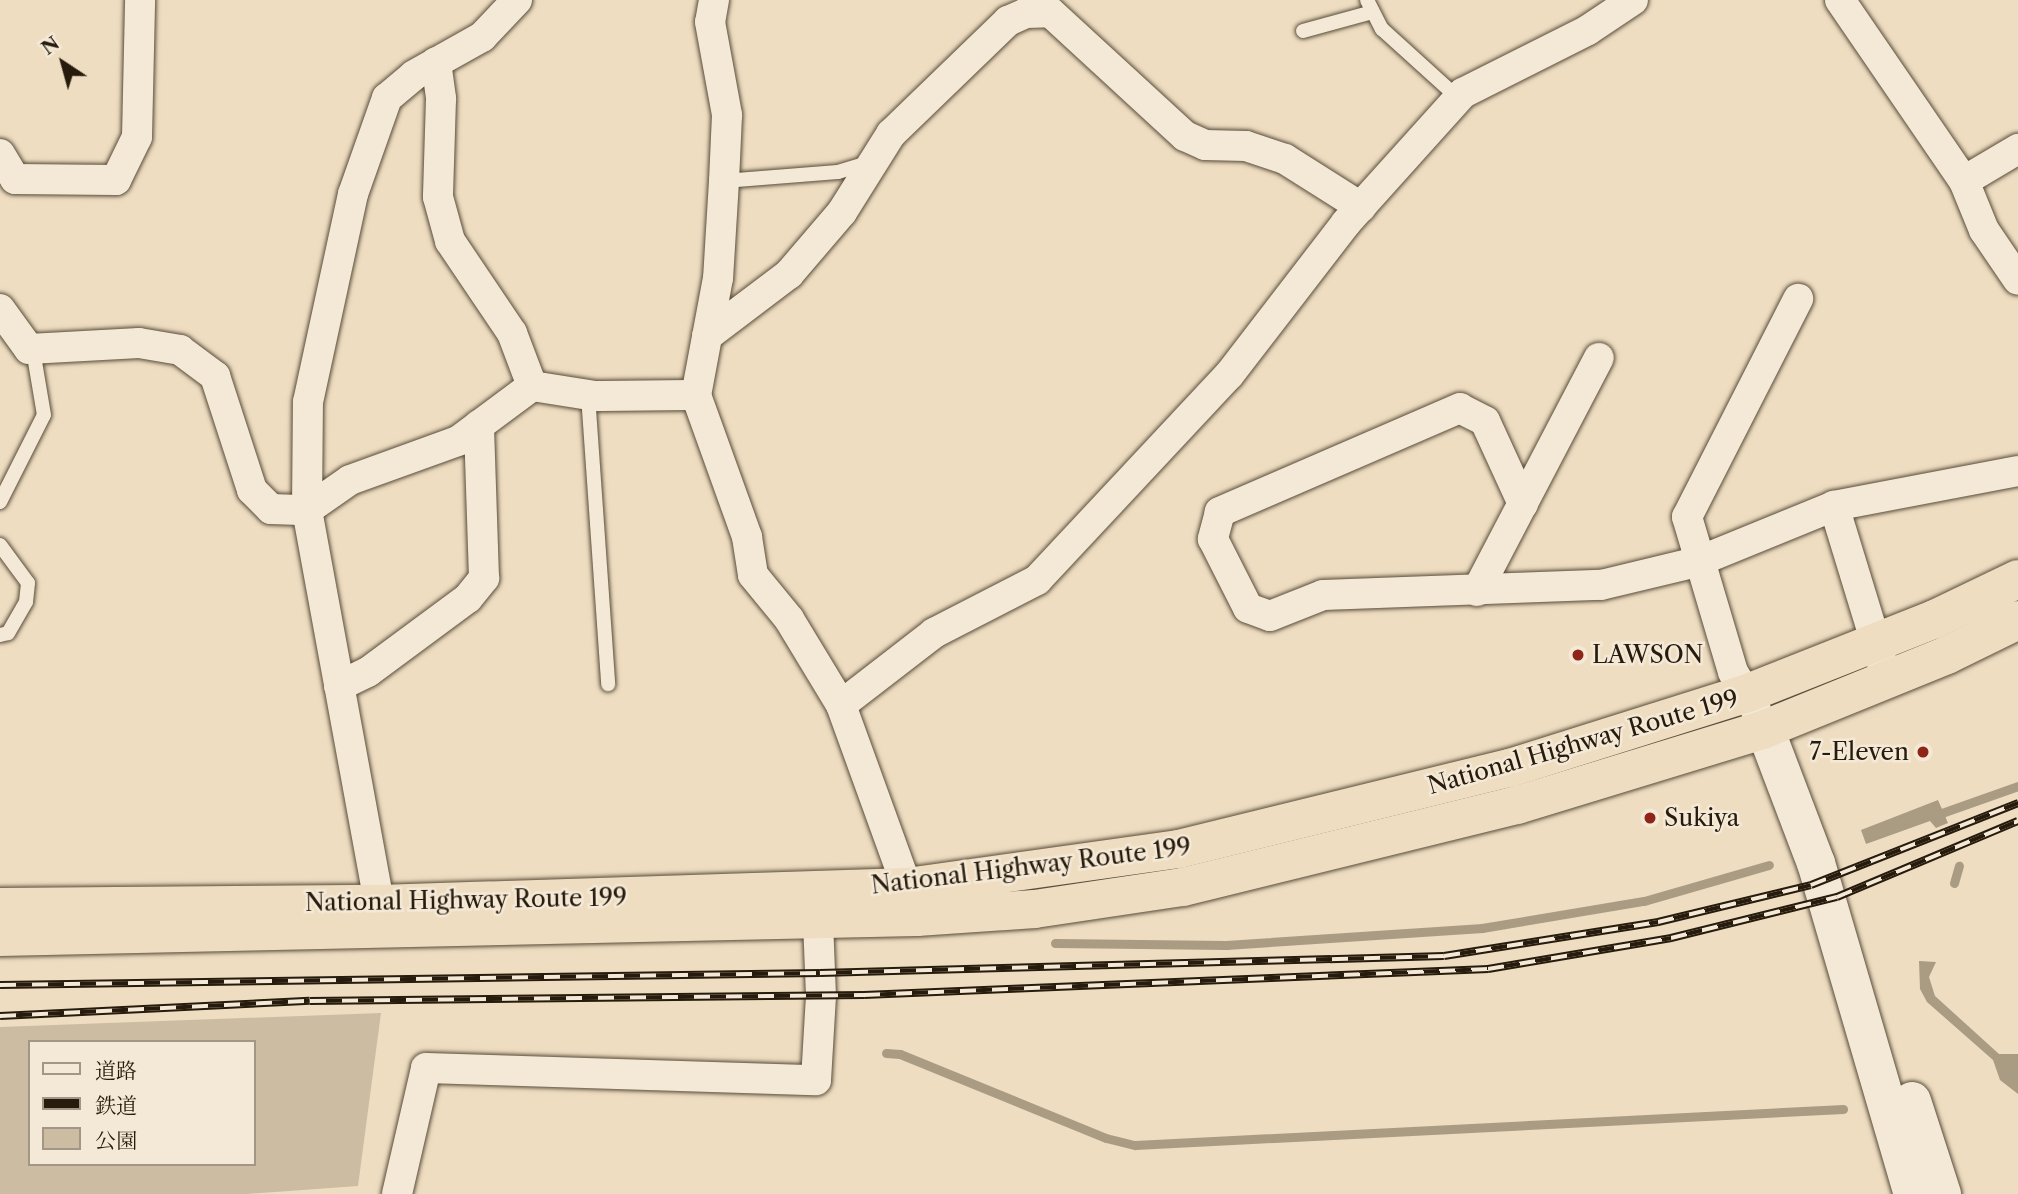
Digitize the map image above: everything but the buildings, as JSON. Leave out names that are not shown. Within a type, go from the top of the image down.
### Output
[{"type":"highway","name":"National Highway Route 199","points":[[0,907],[382,918],[818,920],[1179,849],[1510,768],[1748,693],[1876,642],[2018,579]]},
{"type":"highway","name":"National Highway Route 199","points":[[0,937],[382,918],[912,902],[1035,909],[1183,887],[1517,805],[1765,729],[1886,680],[2018,620]]},
{"type":"street","points":[[0,154],[15,179],[116,180],[137,137],[140,0]]},
{"type":"street","points":[[382,918],[307,510],[309,402],[353,194],[387,98],[436,62],[482,37],[517,0]]},
{"type":"street","points":[[714,0],[710,22],[727,115],[724,181],[718,278],[696,395],[747,537],[753,575],[789,619],[841,705],[912,902]]},
{"type":"street","points":[[841,705],[934,633],[1037,580],[1229,376],[1361,207],[1458,98],[1588,30],[1633,0]]},
{"type":"street","points":[[1840,0],[1964,181],[1984,230],[2018,280]]},
{"type":"street","points":[[707,336],[789,274],[842,212],[891,134],[1008,21],[1026,13],[1050,12],[1185,136],[1205,145],[1245,146],[1285,159],[1361,207]]},
{"type":"street","points":[[436,62],[440,99],[438,197],[450,241],[512,333],[532,386]]},
{"type":"street","points":[[1964,181],[2018,149]]},
{"type":"street","points":[[1798,299],[1687,517],[1697,562],[1733,672],[1748,693],[1765,729],[1816,863],[1913,1194]]},
{"type":"street","points":[[0,309],[33,350],[139,343],[180,350],[215,376],[252,490],[271,509],[307,510],[350,480],[458,441],[532,386],[589,395],[696,395]]},
{"type":"street","points":[[1477,592],[1600,358]]},
{"type":"street","points":[[1523,504],[1485,421],[1461,408],[1220,512],[1213,539],[1248,607],[1270,616],[1323,595],[1477,592],[1601,584],[1697,562],[1834,506],[2018,471]]},
{"type":"street","points":[[339,686],[368,672],[468,598],[484,578],[480,425]]},
{"type":"street","points":[[1834,506],[1886,680]]},
{"type":"street","points":[[1816,863],[1852,918],[1942,1194]]},
{"type":"street","points":[[397,1194],[426,1068],[816,1080],[821,996],[818,920]]},
{"type":"lane","points":[[1303,32],[1370,6],[1382,29],[1458,98]]},
{"type":"lane","points":[[724,181],[838,172],[873,162]]},
{"type":"lane","points":[[0,502],[44,415],[33,350]]},
{"type":"lane","points":[[589,395],[608,684]]},
{"type":"lane","points":[[0,545],[28,583],[26,602],[8,633],[0,635]]},
{"type":"green space","points":[[381,1013],[358,1186],[247,1194],[0,1194],[0,1027]]},
{"type":"shaded area","points":[[1938,800],[1948,823],[1936,828],[1930,821],[1866,844],[1861,830]]},
{"type":"shaded area","points":[[1919,961],[1936,962],[1929,977],[1935,996],[1999,1054],[2018,1054],[2018,1094],[2000,1080],[1993,1060],[1927,1002],[1920,989]]},
{"type":"waterway","points":[[1936,815],[2018,786]]},
{"type":"waterway","points":[[1055,943],[1226,945],[1482,928],[1644,901],[1769,865]]},
{"type":"waterway","points":[[1954,883],[1959,866]]},
{"type":"waterway","points":[[886,1053],[900,1054],[1106,1138],[1135,1145],[1843,1109]]},
{"type":"railway","points":[[0,985],[820,973],[1444,956],[1658,922],[1811,885],[2018,803]]},
{"type":"railway","points":[[0,1016],[310,1001],[864,995],[1488,969],[1671,938],[1837,897],[2018,821]]},
{"type":"place","name":"LAWSON","points":[[1578,655]]},
{"type":"place","name":"7-Eleven","points":[[1923,752]]},
{"type":"place","name":"Sukiya","points":[[1650,818]]}]
